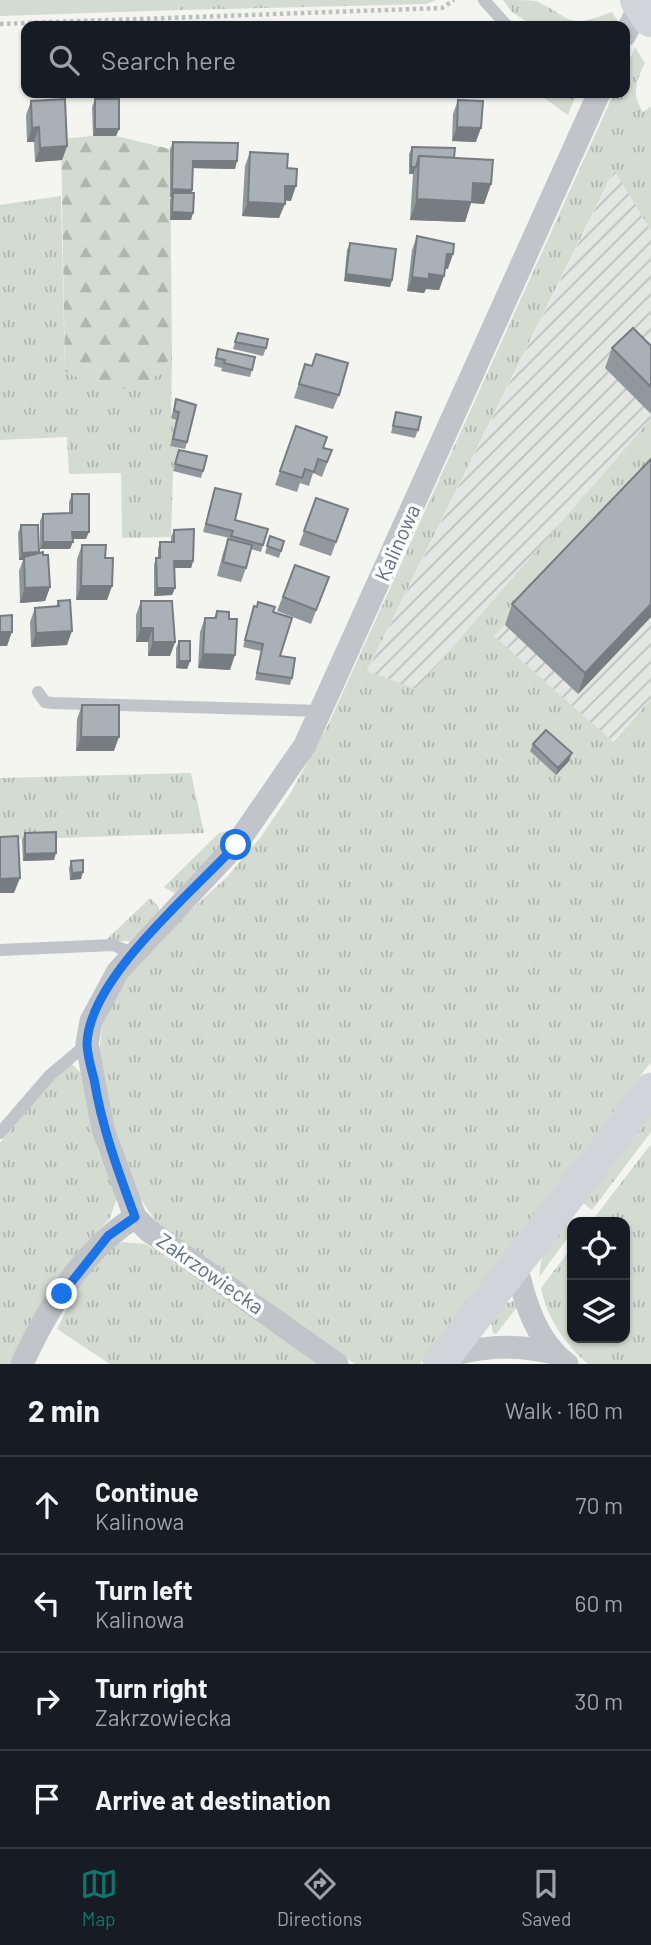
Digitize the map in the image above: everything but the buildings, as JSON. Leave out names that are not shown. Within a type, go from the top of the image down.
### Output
[{"type":"highway","points":[[641,0],[651,18]]},
{"type":"street","points":[[630,24],[641,0]]},
{"type":"street","name":"Kalinowa","points":[[135,1217],[103,1129],[87,1044],[91,1021],[102,996],[132,953],[244,835],[282,782],[321,711],[597,98]]},
{"type":"street","points":[[441,1360],[651,1089]]},
{"type":"street","points":[[22,1364],[55,1305],[86,1259],[108,1236],[135,1217]]},
{"type":"street","name":"Zakrzowiecka","points":[[135,1217],[149,1231],[337,1364]]},
{"type":"street","points":[[516,1264],[526,1301],[558,1358]]},
{"type":"street","points":[[441,1360],[467,1350],[518,1345],[558,1358]]},
{"type":"lane","points":[[484,0],[503,21]]},
{"type":"lane","points":[[38,692],[46,702],[52,703],[321,711]]},
{"type":"lane","points":[[0,950],[113,945],[132,953]]},
{"type":"lane","points":[[0,1133],[50,1075],[87,1044]]},
{"type":"path","points":[[83,21],[442,8],[454,0]]},
{"type":"path","points":[[0,24],[21,23]]},
{"type":"shaded area","points":[[615,169],[651,231],[651,699],[564,794],[367,672]]},
{"type":"green space","points":[[0,0],[178,0],[179,10],[0,16]]},
{"type":"green space","points":[[178,0],[436,0],[426,4],[179,10]]},
{"type":"green space","points":[[503,0],[536,1],[577,21],[526,21],[512,12]]},
{"type":"green space","points":[[612,12],[618,21],[577,21],[597,17]]},
{"type":"green space","points":[[635,47],[645,63],[637,82],[637,99],[643,112],[651,106],[651,231],[614,170],[367,671],[416,689],[651,419],[651,471],[494,636],[613,742],[651,699],[651,1062],[420,1364],[355,1364],[157,1223],[132,1186],[112,1124],[99,1053],[103,1019],[132,970],[158,940],[227,877],[260,838],[290,794],[329,723],[612,98],[630,98],[630,58]]},
{"type":"green space","points":[[544,98],[575,98],[568,115]]},
{"type":"green space","points":[[116,136],[170,149],[172,356],[146,387],[104,387],[65,371],[61,139]]},
{"type":"green space","points":[[61,196],[65,371],[146,387],[172,356],[171,418],[176,420],[170,445],[179,448],[173,471],[171,537],[122,538],[121,473],[69,474],[67,437],[0,440],[0,205]]},
{"type":"green space","points":[[191,773],[204,833],[0,840],[0,778]]},
{"type":"green space","points":[[228,831],[231,834],[176,894],[164,887],[219,833]]},
{"type":"green space","points":[[150,898],[159,907],[159,912],[130,941],[105,941]]},
{"type":"green space","points":[[71,1063],[81,1073],[98,1151],[117,1198],[110,1218],[92,1238],[14,1364],[0,1364],[0,1143],[61,1069]]},
{"type":"green space","points":[[651,1111],[651,1132],[592,1210],[581,1201]]},
{"type":"green space","points":[[651,1144],[651,1364],[588,1364],[568,1343],[630,1343],[630,1217],[595,1217]]},
{"type":"green space","points":[[564,1224],[567,1227],[567,1239],[539,1277],[542,1256]]},
{"type":"green space","points":[[122,1242],[145,1244],[158,1252],[318,1364],[110,1364],[57,1329],[91,1268],[100,1257]]},
{"type":"green space","points":[[567,1254],[567,1342],[547,1309],[541,1288]]},
{"type":"green space","points":[[513,1301],[518,1306],[496,1334],[493,1333],[491,1322],[504,1304]]},
{"type":"route","points":[[62,1294],[86,1259],[108,1236],[135,1217],[103,1129],[87,1044],[91,1021],[102,996],[132,953],[186,900],[236,845]]}]
